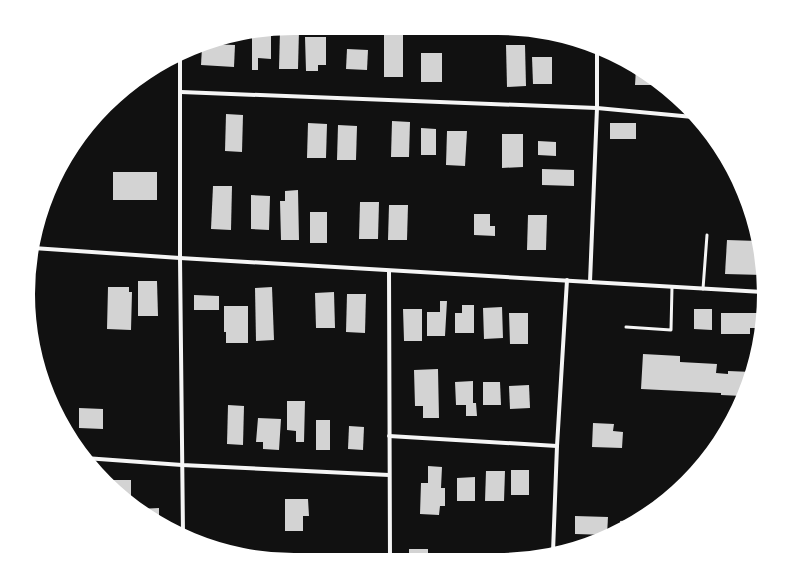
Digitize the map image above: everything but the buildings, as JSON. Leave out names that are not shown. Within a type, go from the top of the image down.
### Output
[{"type":"street","points":[[590,282],[597,108],[597,55]]},
{"type":"street","points":[[180,61],[180,258],[183,528]]},
{"type":"street","points":[[181,92],[597,108],[686,116]]},
{"type":"street","points":[[39,248],[388,271],[757,292]]},
{"type":"street","points":[[388,271],[390,553]]},
{"type":"street","points":[[553,547],[557,446],[567,280]]},
{"type":"street","points":[[389,436],[557,446]]},
{"type":"street","points":[[94,459],[182,465],[389,474]]},
{"type":"lane","points":[[703,289],[707,235]]},
{"type":"lane","points":[[626,327],[671,330],[672,287]]}]
